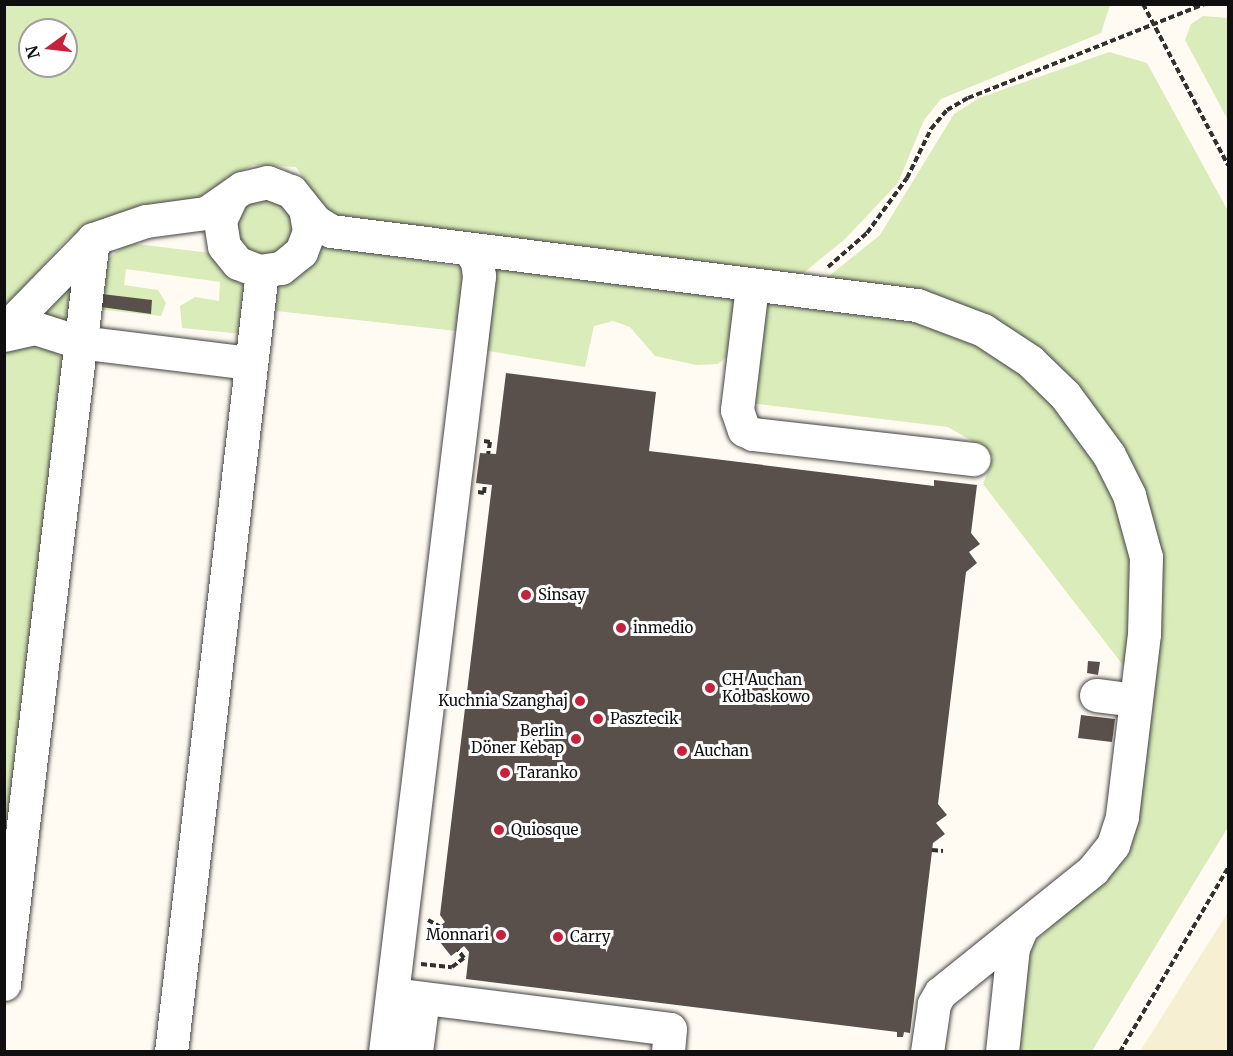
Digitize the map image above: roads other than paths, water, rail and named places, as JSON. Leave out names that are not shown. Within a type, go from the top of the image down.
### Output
[{"type":"lane","points":[[4,330],[93,238],[131,228],[146,221],[206,213],[249,185],[271,182],[291,191],[305,209],[331,231],[470,251],[752,286],[803,289],[917,305],[959,318],[1030,361],[1081,415],[1126,488],[1146,557],[1145,623],[1122,817],[1113,845],[1093,870],[940,993],[934,1004],[927,1052]]},
{"type":"lane","points":[[225,250],[220,220],[231,197]]},
{"type":"lane","points":[[131,228],[151,235],[213,241],[241,265],[262,271],[284,266],[301,252],[309,231],[305,209]]},
{"type":"lane","points":[[4,984],[93,238]]},
{"type":"lane","points":[[416,1052],[408,996],[479,276],[477,261],[470,251]]},
{"type":"lane","points":[[171,1052],[262,271]]},
{"type":"lane","points":[[752,286],[737,410],[744,430],[974,459]]},
{"type":"lane","points":[[4,335],[35,328],[79,342],[251,363]]},
{"type":"lane","points":[[1096,695],[1135,700]]},
{"type":"lane","points":[[1002,1052],[1013,948],[1021,929]]},
{"type":"lane","points":[[408,996],[669,1040]]},
{"type":"lane","points":[[386,1052],[408,996]]},
{"type":"place","name":"Sinsay","points":[[526,595]]},
{"type":"place","name":"inmedio","points":[[621,628]]},
{"type":"place","name":"CH Auchan Kołbaskowo","points":[[710,688]]},
{"type":"place","name":"Kuchnia Szanghaj","points":[[580,701]]},
{"type":"place","name":"Pasztecik","points":[[598,719]]},
{"type":"place","name":"Berlin Döner Kebap","points":[[576,739]]},
{"type":"place","name":"Auchan","points":[[682,751]]},
{"type":"place","name":"Taranko","points":[[505,773]]},
{"type":"place","name":"Quiosque","points":[[499,830]]},
{"type":"place","name":"Monnari","points":[[501,935]]},
{"type":"place","name":"Carry","points":[[558,937]]}]
